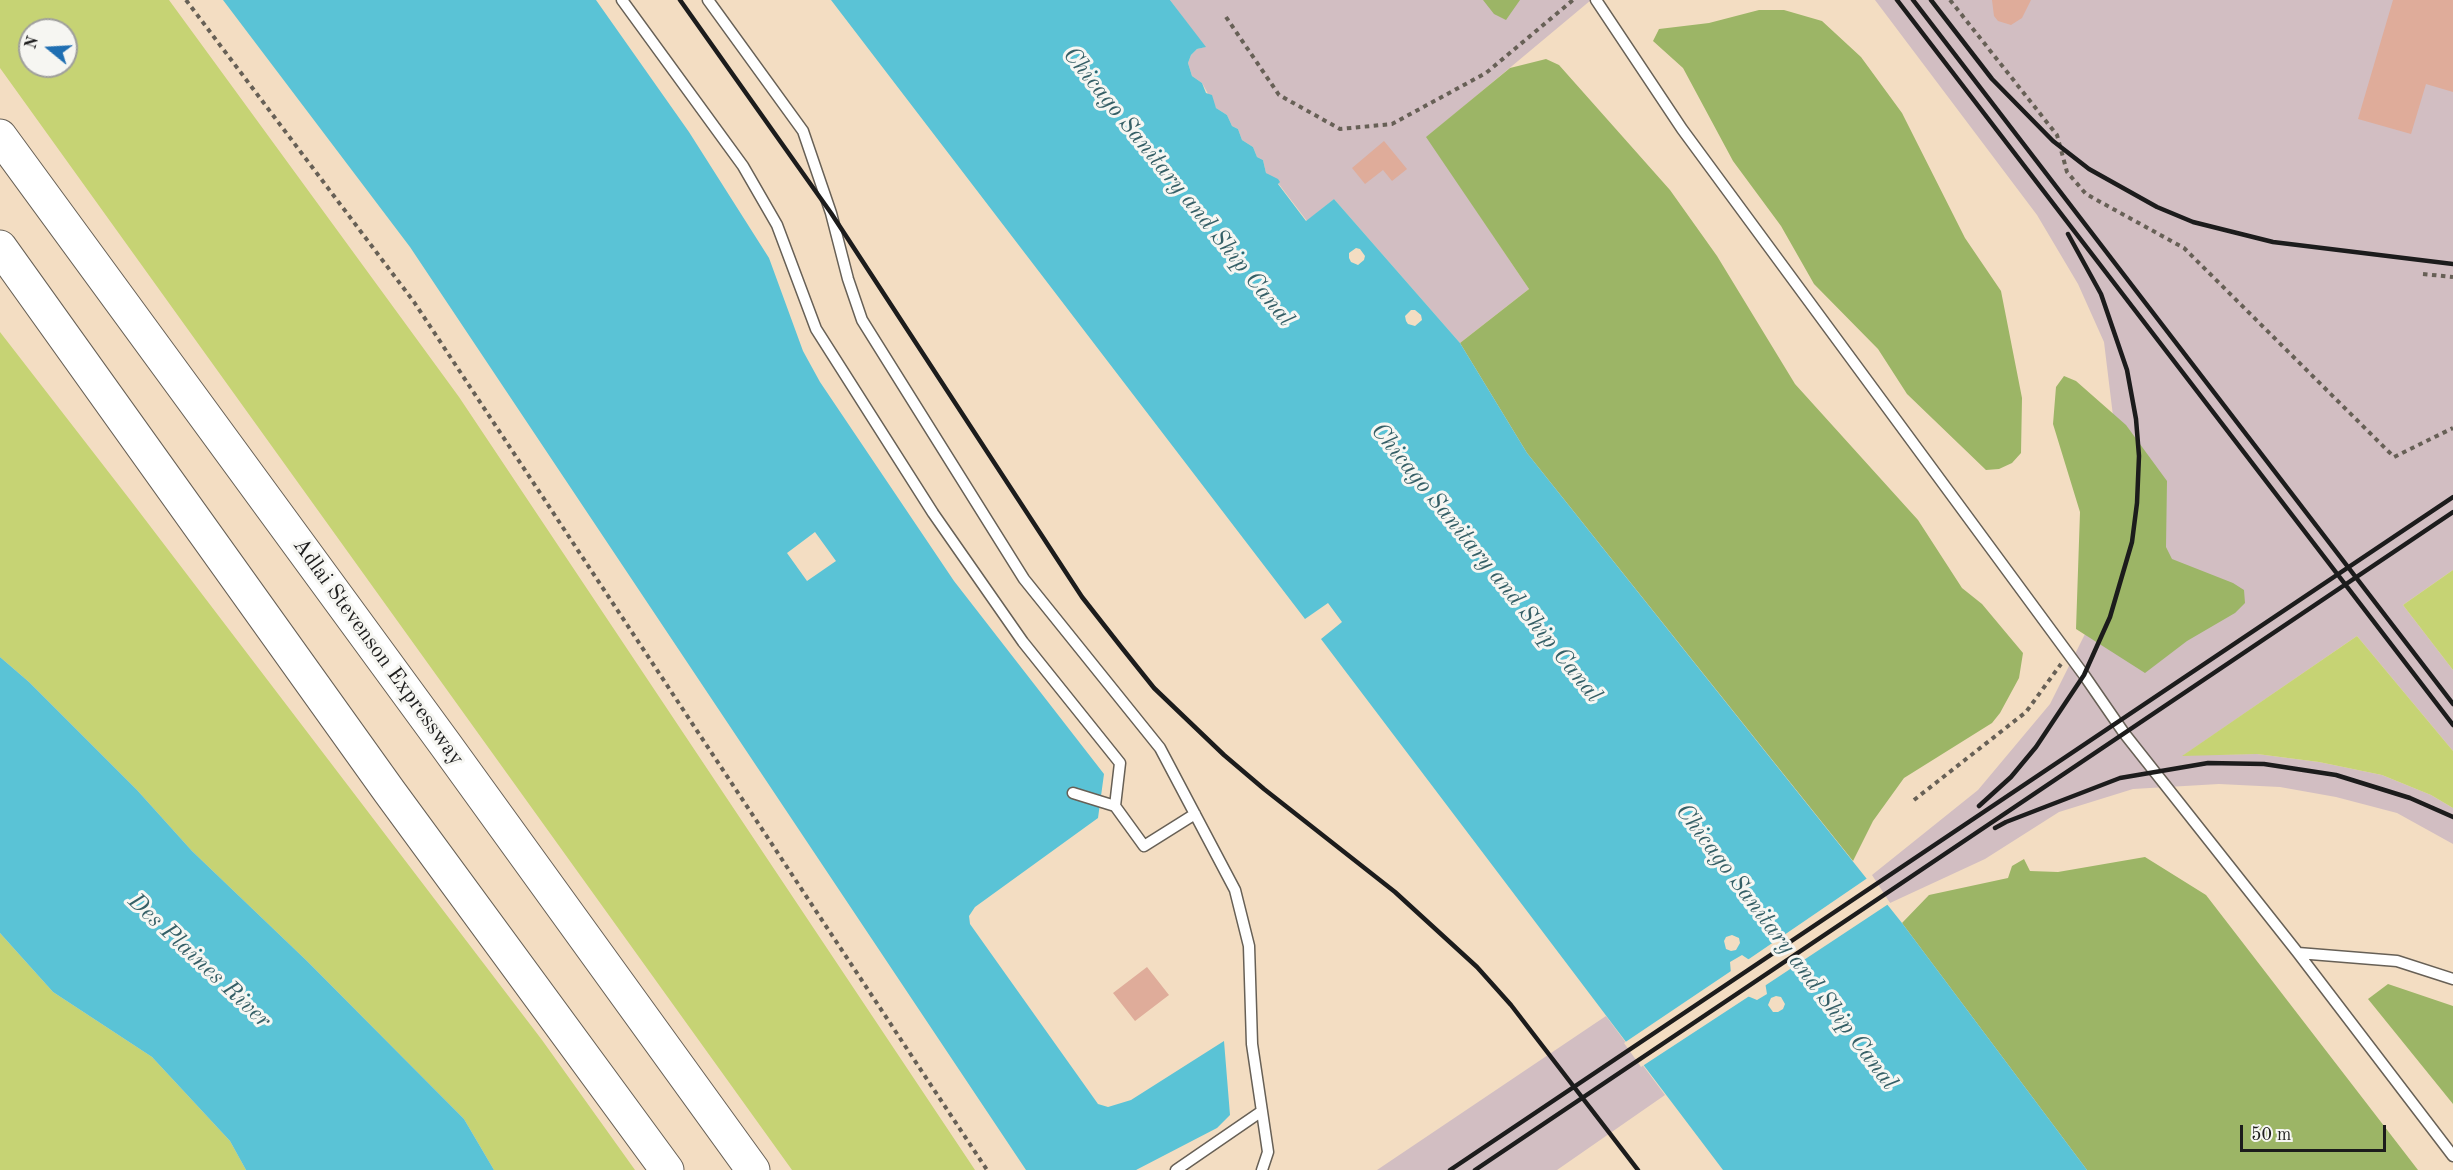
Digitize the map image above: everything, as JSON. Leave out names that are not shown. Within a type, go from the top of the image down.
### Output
[{"type":"highway","name":"Adlai Stevenson Expressway","points":[[0,136],[445,744],[753,1170]]},
{"type":"highway","points":[[0,247],[389,791],[667,1170]]},
{"type":"highway","points":[[0,287],[179,497]]},
{"type":"lane","points":[[622,0],[743,166],[777,225],[816,329],[933,513],[1023,642],[1120,763],[1115,806]]},
{"type":"lane","points":[[708,0],[803,131],[831,213],[848,279],[862,321],[1024,579],[1160,748],[1235,890],[1249,946],[1252,1044],[1268,1152],[1262,1170]]},
{"type":"lane","points":[[1596,0],[1682,129],[2068,653],[2124,733],[2298,953],[2453,1156]]},
{"type":"lane","points":[[1073,793],[1115,806],[1144,846],[1195,814]]},
{"type":"lane","points":[[2298,953],[2397,961],[2453,979]]},
{"type":"lane","points":[[1176,1170],[1262,1111]]},
{"type":"path","points":[[186,0],[414,302],[987,1170]]},
{"type":"path","points":[[1226,17],[1279,95],[1340,129],[1392,124],[1486,73],[1573,0]]},
{"type":"path","points":[[1950,0],[2057,135],[2067,172],[2086,194],[2184,248],[2394,457],[2453,428]]},
{"type":"path","points":[[2423,274],[2453,277]]},
{"type":"path","points":[[1914,800],[2026,712],[2068,653]]},
{"type":"shaded area","points":[[1170,0],[1591,0],[1427,137],[1529,289],[1460,343],[1334,199],[1307,221],[1278,183],[1266,173],[1263,160],[1257,157],[1253,147],[1242,140],[1238,129],[1232,126],[1227,115],[1216,108],[1202,83],[1192,76],[1188,63],[1191,55],[1197,49],[1205,47]]},
{"type":"shaded area","points":[[1875,0],[2453,0],[2453,570],[2403,605],[2453,670],[2453,751],[2357,636],[2184,755],[2257,754],[2319,762],[2382,775],[2431,795],[2453,808],[2453,844],[2397,813],[2336,797],[2280,787],[2219,784],[2133,789],[2059,812],[1985,859],[1890,903],[1872,875],[1978,790],[2050,704],[2094,616],[2114,424],[2104,342],[2078,284],[2037,215]]},
{"type":"shaded area","points":[[1606,1016],[1665,1095],[1557,1170],[1377,1170]]},
{"type":"green space","points":[[0,0],[169,0],[459,397],[975,1170],[792,1170],[0,68]]},
{"type":"green space","points":[[1483,0],[1520,0],[1506,20],[1494,14]]},
{"type":"green space","points":[[1759,10],[1784,10],[1822,21],[1861,57],[1902,113],[1965,238],[2001,291],[2022,398],[2021,453],[2012,463],[1999,469],[1986,470],[1907,394],[1878,349],[1814,284],[1781,226],[1733,161],[1683,68],[1653,41],[1659,29],[1709,23]]},
{"type":"green space","points":[[1546,59],[1559,65],[1670,190],[1717,256],[1795,384],[1918,520],[1962,588],[1982,604],[2023,653],[2019,678],[1992,723],[1904,778],[1873,821],[1853,861],[1527,453],[1460,343],[1529,289],[1426,137],[1510,68]]},
{"type":"green space","points":[[0,332],[542,1040],[635,1170],[494,1170],[464,1119],[307,961],[192,851],[137,790],[29,682],[0,657]]},
{"type":"green space","points":[[2064,376],[2076,381],[2126,425],[2167,481],[2166,547],[2172,559],[2233,583],[2244,590],[2245,603],[2235,613],[2187,641],[2145,673],[2076,629],[2080,512],[2053,424],[2056,387]]},
{"type":"green space","points":[[2453,570],[2453,670],[2403,605]]},
{"type":"green space","points":[[2357,636],[2453,751],[2453,808],[2431,795],[2382,775],[2319,762],[2257,754],[2182,756]]},
{"type":"green space","points":[[2145,857],[2206,895],[2418,1170],[2087,1170],[1902,923],[1929,895],[2008,878],[2012,866],[2024,859],[2030,871],[2058,872]]},
{"type":"green space","points":[[0,933],[53,992],[152,1057],[230,1141],[246,1170],[0,1170]]},
{"type":"green space","points":[[2388,984],[2453,1006],[2453,1104],[2368,999]]},
{"type":"water","points":[[223,0],[596,0],[689,132],[769,258],[803,351],[820,382],[954,581],[1104,774],[1098,818],[975,907],[969,916],[970,924],[1098,1104],[1108,1107],[1131,1100],[1224,1041],[1230,1115],[1217,1128],[1136,1170],[1026,1170],[410,247]],"holes":[[[815,532],[836,561],[807,581],[787,553]]]},
{"type":"water","name":"Chicago Sanitary and Ship Canal","points":[[831,0],[1170,0],[1206,47],[1197,49],[1191,55],[1188,63],[1192,76],[1202,83],[1206,93],[1212,95],[1216,108],[1227,115],[1232,126],[1238,129],[1242,140],[1253,147],[1257,157],[1263,160],[1266,173],[1278,179],[1280,182],[1278,184],[1306,221],[1334,199],[1460,343],[1527,453],[1902,923],[2087,1170],[1723,1170],[1321,639],[1342,622],[1328,603],[1305,619]],"holes":[[[1356,248],[1360,249],[1365,256],[1364,260],[1358,265],[1351,262],[1349,253]],[[1411,310],[1415,310],[1421,315],[1422,320],[1415,326],[1408,324],[1405,316]],[[1732,935],[1739,938],[1740,943],[1736,950],[1726,949],[1724,941],[1726,937]],[[1742,955],[1751,961],[1765,982],[1767,994],[1757,1000],[1745,995],[1731,974],[1730,962]],[[1776,996],[1781,997],[1785,1004],[1778,1012],[1773,1012],[1768,1005],[1771,998]]]},
{"type":"water","name":"Des Plaines River","points":[[0,657],[29,682],[137,790],[192,851],[307,961],[464,1119],[494,1170],[246,1170],[230,1141],[152,1057],[53,992],[0,933]]},
{"type":"pier","points":[[1869,877],[1890,903],[1763,987],[1746,961]]},
{"type":"pier","points":[[1734,969],[1751,995],[1641,1067],[1624,1043]]},
{"type":"building","points":[[1992,0],[2031,0],[2022,18],[2011,25],[1998,21],[1994,16]]},
{"type":"building","points":[[2393,0],[2453,0],[2453,92],[2426,84],[2411,134],[2358,119]]},
{"type":"building","points":[[1384,141],[1407,169],[1392,181],[1383,170],[1365,184],[1352,168]]},
{"type":"building","points":[[1147,967],[1169,995],[1135,1021],[1113,993]]},
{"type":"railway","points":[[680,0],[831,213],[1082,597],[1154,688],[1224,755],[1395,892],[1477,967],[1511,1005],[1638,1170]]},
{"type":"railway","points":[[1897,0],[2453,725]]},
{"type":"railway","points":[[1913,0],[2453,704]]},
{"type":"railway","points":[[1931,0],[1992,79],[2053,141],[2089,169],[2157,207],[2193,222],[2273,242],[2453,264]]},
{"type":"railway","points":[[1979,806],[2011,777],[2036,747],[2084,675],[2110,617],[2132,542],[2137,503],[2139,456],[2136,419],[2127,370],[2101,294],[2068,234]]},
{"type":"railway","points":[[1450,1170],[2453,497]]},
{"type":"railway","points":[[1475,1170],[2453,512]]},
{"type":"railway","points":[[1995,828],[2120,778],[2208,763],[2264,764],[2336,775],[2410,798],[2453,817]]}]
